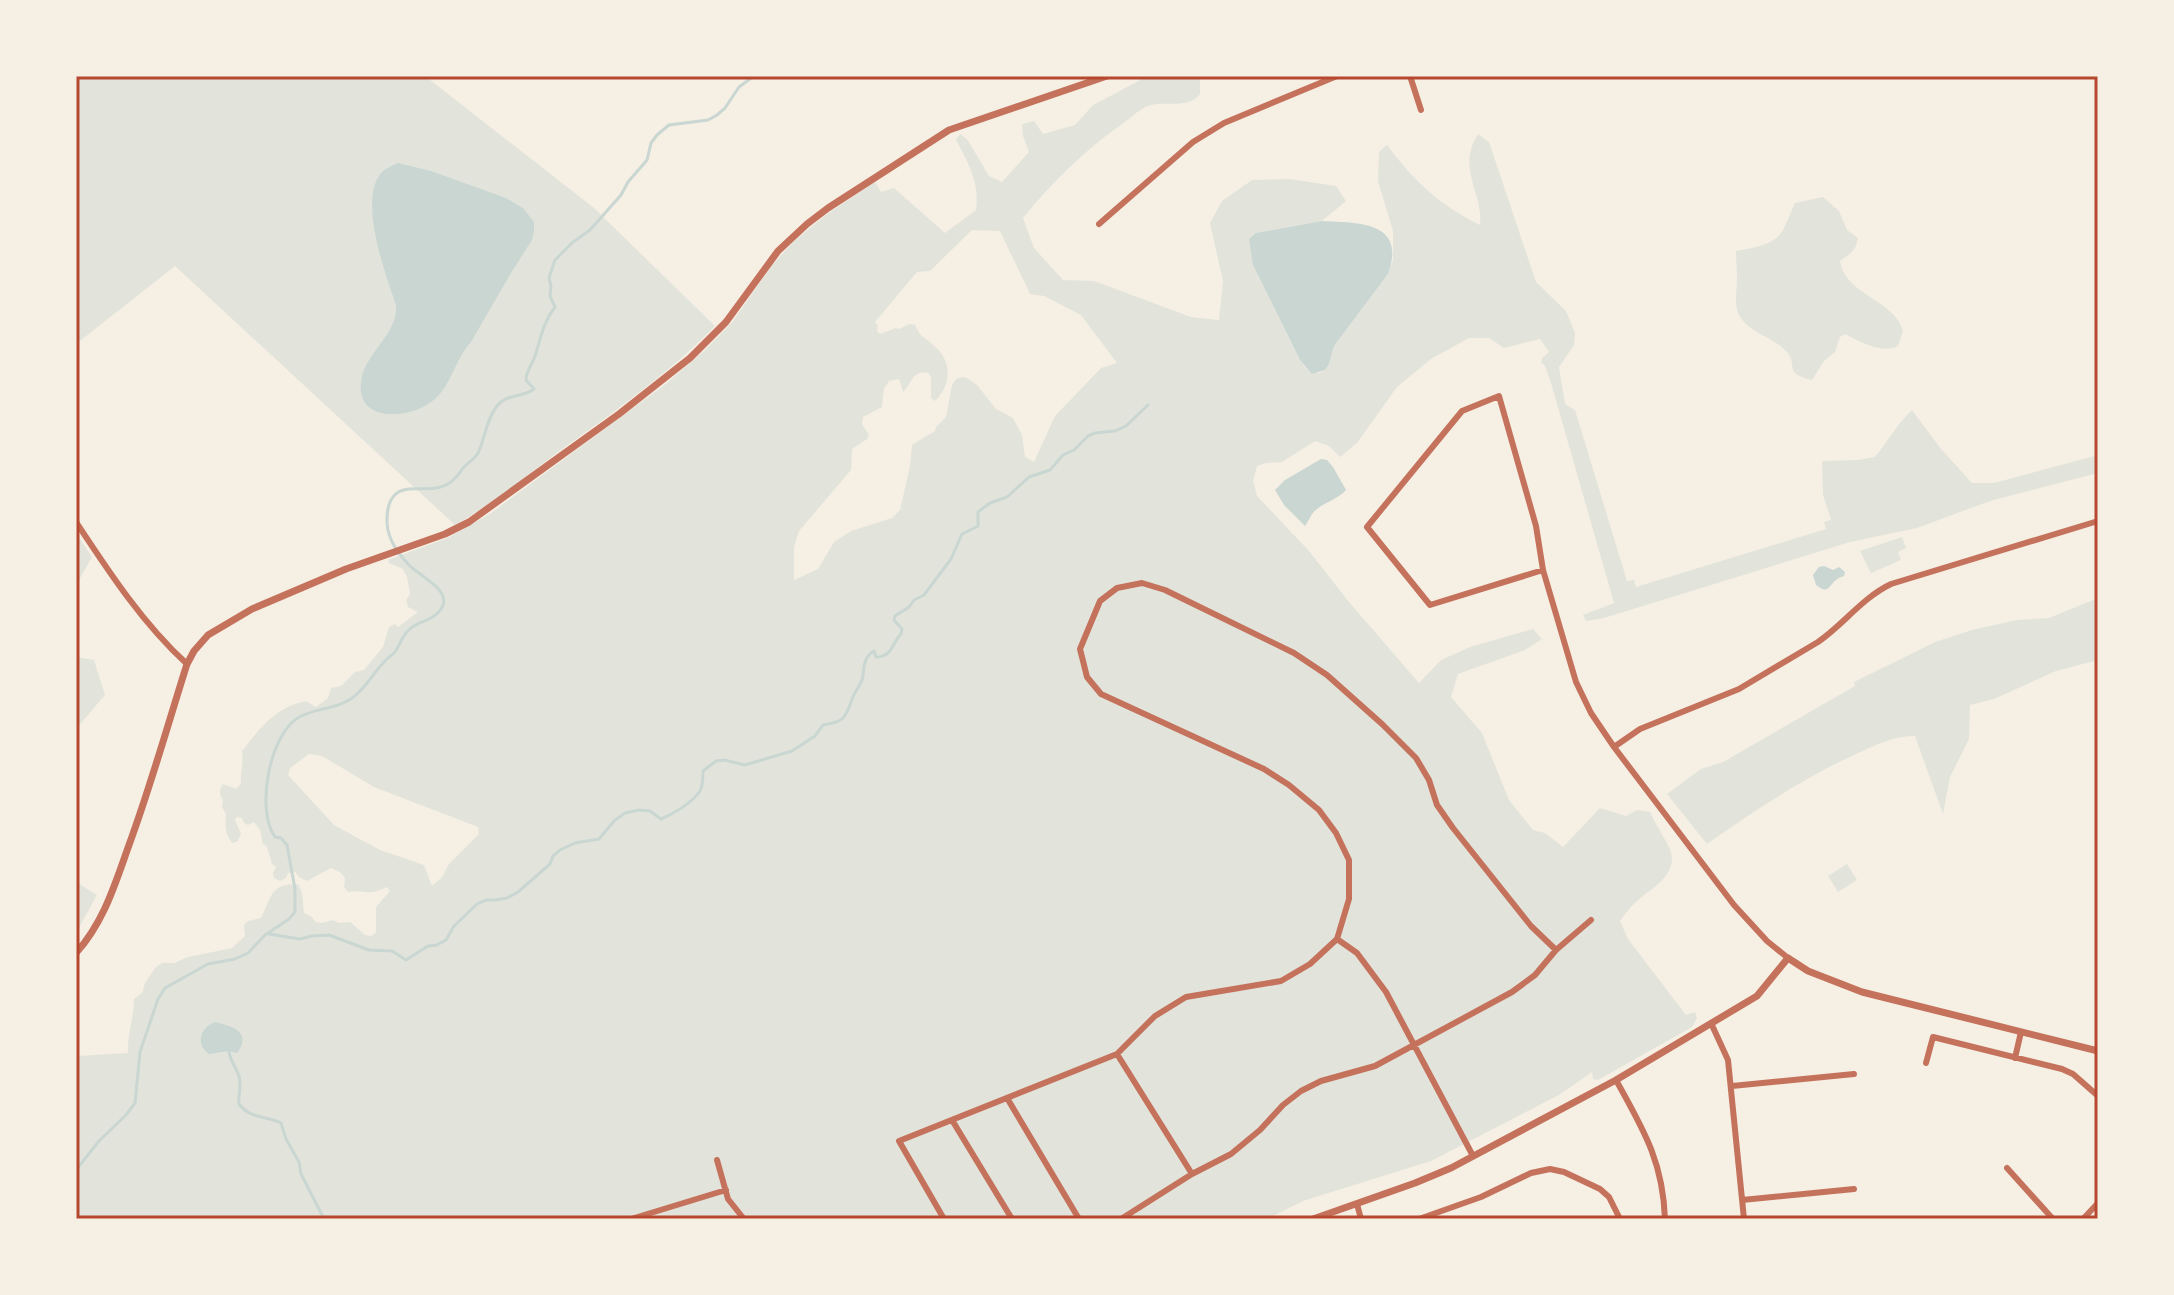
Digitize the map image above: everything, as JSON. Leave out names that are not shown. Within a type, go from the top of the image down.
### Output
[{"type":"street","points":[[76,953],[98,924],[109,902],[187,664],[202,641],[215,629],[268,602],[346,569],[445,534],[483,513],[676,370],[726,322],[778,251],[828,208],[949,130],[1107,76]]},
{"type":"street","points":[[1099,224],[1193,142],[1224,123],[1337,76]]},
{"type":"street","points":[[1410,76],[1421,110]]},
{"type":"street","points":[[1543,570],[1430,605],[1367,527],[1462,411],[1499,396],[1536,526],[1543,570],[1576,682],[1591,713],[1614,747],[1734,905],[1767,941],[1788,958],[1821,976],[1862,992],[2098,1051]]},
{"type":"street","points":[[1614,747],[1648,725],[1739,689],[1831,634],[1864,600],[1891,584],[2098,521]]},
{"type":"street","points":[[76,522],[157,635],[187,664]]},
{"type":"street","points":[[944,1219],[899,1141],[1117,1054],[1155,1016],[1186,997],[1281,981],[1310,964],[1337,939],[1349,899],[1349,860],[1336,833],[1319,810],[1264,769],[1101,694],[1087,677],[1080,649],[1100,601],[1117,588],[1142,583],[1165,590],[1294,653],[1327,675],[1416,758],[1429,780],[1437,805],[1453,828],[1531,926],[1556,950]]},
{"type":"street","points":[[1121,1219],[1192,1174],[1231,1154],[1301,1091],[1321,1081],[1375,1066],[1512,992],[1535,975],[1556,950],[1591,920]]},
{"type":"street","points":[[1337,939],[1357,953],[1386,992],[1473,1156]]},
{"type":"street","points":[[1313,1219],[1415,1183],[1473,1156],[1616,1080],[1757,996],[1788,958]]},
{"type":"street","points":[[1711,1023],[1725,1049],[1732,1086],[1744,1219]]},
{"type":"street","points":[[2015,1058],[2021,1032]]},
{"type":"street","points":[[1926,1063],[1933,1037],[2073,1074],[2098,1096]]},
{"type":"street","points":[[1117,1054],[1192,1174]]},
{"type":"street","points":[[1732,1086],[1854,1074]]},
{"type":"street","points":[[1616,1080],[1655,1156],[1665,1219]]},
{"type":"street","points":[[1007,1098],[1079,1219]]},
{"type":"street","points":[[952,1120],[1012,1219]]},
{"type":"street","points":[[717,1160],[728,1199],[744,1219]]},
{"type":"street","points":[[2007,1168],[2053,1219]]},
{"type":"street","points":[[1419,1219],[1481,1197],[1531,1173],[1550,1169],[1564,1172],[1600,1189],[1609,1197],[1620,1219]]},
{"type":"street","points":[[1742,1200],[1854,1189]]},
{"type":"street","points":[[631,1219],[726,1190]]},
{"type":"street","points":[[2083,1219],[2098,1203]]},
{"type":"street","points":[[1357,1204],[1361,1219]]},
{"type":"shaded area","points":[[76,76],[425,76],[594,208],[715,326],[641,391],[455,525],[175,266],[76,344]]},
{"type":"shaded area","points":[[1148,76],[1197,76],[1200,79],[1200,94],[1195,99],[1141,109],[1094,145],[1057,179],[1023,218],[1034,248],[1063,280],[1094,281],[1191,317],[1219,320],[1223,281],[1210,223],[1222,201],[1252,180],[1290,179],[1336,186],[1346,201],[1322,221],[1256,233],[1253,265],[1300,360],[1307,369],[1319,373],[1325,370],[1334,346],[1388,274],[1393,260],[1393,231],[1378,181],[1379,152],[1387,145],[1428,191],[1480,225],[1469,158],[1478,134],[1489,142],[1536,282],[1566,311],[1575,333],[1574,345],[1559,367],[1565,404],[1575,410],[1627,581],[1634,580],[1636,587],[1826,529],[1824,522],[1831,520],[1823,495],[1822,461],[1875,457],[1912,410],[1972,483],[1994,483],[2098,455],[2098,473],[1990,501],[1917,528],[1850,542],[1586,621],[1583,615],[1614,603],[1551,383],[1541,362],[1549,352],[1540,339],[1504,348],[1489,338],[1469,338],[1431,359],[1397,387],[1357,443],[1340,457],[1329,446],[1315,441],[1282,462],[1257,466],[1253,481],[1257,496],[1309,551],[1419,683],[1441,660],[1470,647],[1533,629],[1542,639],[1525,650],[1458,674],[1451,697],[1482,733],[1509,800],[1533,830],[1545,833],[1563,847],[1600,808],[1626,816],[1637,810],[1650,812],[1671,852],[1667,875],[1634,903],[1620,921],[1628,939],[1686,1015],[1695,1012],[1697,1018],[1692,1027],[1598,1080],[1593,1079],[1592,1072],[1559,1095],[1431,1161],[1303,1201],[1267,1219],[76,1219],[76,1056],[128,1053],[134,999],[142,993],[156,967],[162,963],[174,963],[232,948],[245,936],[244,925],[261,918],[273,893],[282,886],[298,884],[304,913],[316,922],[350,922],[365,935],[372,936],[376,932],[376,907],[390,891],[387,887],[370,892],[348,892],[344,887],[345,878],[331,868],[307,881],[295,872],[288,873],[280,881],[274,878],[276,867],[254,822],[248,825],[237,817],[235,820],[241,834],[237,842],[232,843],[226,829],[226,814],[220,792],[223,784],[236,789],[241,784],[242,751],[270,719],[298,703],[306,701],[316,707],[328,698],[331,688],[341,686],[355,672],[364,670],[383,647],[389,627],[395,624],[398,627],[418,612],[408,607],[406,600],[410,594],[403,569],[388,560],[450,537],[491,513],[667,383],[733,321],[773,264],[793,242],[827,214],[875,182],[881,192],[894,188],[945,233],[976,210],[975,182],[956,140],[960,134],[967,139],[989,176],[1002,182],[1029,152],[1022,124],[1034,121],[1043,134],[1075,125],[1093,105]],"holes":[[[972,230],[1000,231],[1030,294],[1044,296],[1081,315],[1117,363],[1101,368],[1055,416],[1034,462],[1025,457],[1022,435],[1013,418],[996,409],[977,385],[967,378],[956,379],[946,417],[935,431],[912,445],[900,510],[892,518],[851,531],[834,542],[818,569],[794,580],[794,547],[799,531],[851,470],[852,449],[869,435],[862,424],[863,417],[882,407],[884,389],[889,381],[899,379],[903,392],[915,376],[928,373],[931,377],[931,398],[935,401],[945,387],[948,372],[944,357],[915,325],[880,334],[875,322],[917,272],[930,271]],[[309,754],[322,756],[374,787],[478,827],[479,834],[432,886],[424,865],[380,850],[334,825],[288,775],[290,768]]]},
{"type":"shaded area","points":[[398,163],[431,171],[506,198],[523,208],[534,222],[534,232],[441,393],[412,411],[385,414],[365,403],[361,392],[362,376],[393,324],[395,315],[396,305],[376,237],[372,200],[375,184],[382,172]]},
{"type":"shaded area","points":[[1823,197],[1839,211],[1847,230],[1858,238],[1854,249],[1840,261],[1843,271],[1856,286],[1891,312],[1903,331],[1898,346],[1884,349],[1845,334],[1812,380],[1797,374],[1785,350],[1752,329],[1740,317],[1736,306],[1736,251],[1763,245],[1776,238],[1781,234],[1795,203]]},
{"type":"shaded area","points":[[1322,221],[1376,228],[1385,234],[1391,244],[1392,257],[1388,274],[1334,346],[1325,370],[1312,374],[1300,360],[1253,265],[1249,239],[1256,233]]},
{"type":"shaded area","points":[[1321,459],[1327,460],[1333,467],[1346,490],[1315,511],[1305,526],[1284,505],[1275,490],[1285,480]]},
{"type":"shaded area","points":[[76,533],[92,557],[76,585]]},
{"type":"shaded area","points":[[1902,537],[1906,548],[1898,552],[1901,560],[1871,573],[1860,551]]},
{"type":"shaded area","points":[[1824,566],[1833,570],[1839,567],[1845,572],[1826,589],[1816,585],[1813,575]]},
{"type":"shaded area","points":[[2098,598],[2098,660],[2056,671],[1994,699],[1970,705],[1969,739],[1950,777],[1943,814],[1915,736],[1885,742],[1836,763],[1707,844],[1667,794],[1701,769],[1723,762],[1855,686],[1854,682],[1935,642],[2017,620],[2049,618]]},
{"type":"shaded area","points":[[76,657],[94,660],[105,695],[76,729]]},
{"type":"shaded area","points":[[1847,864],[1857,880],[1838,892],[1828,876]]},
{"type":"shaded area","points":[[76,882],[97,895],[76,933]]},
{"type":"shaded area","points":[[215,1022],[233,1028],[241,1035],[243,1039],[237,1053],[209,1054],[202,1046],[203,1032]]},
{"type":"waterway","points":[[76,1170],[135,1103],[140,1052],[158,999],[165,988],[208,964],[248,953],[295,912],[295,889],[287,845],[281,838],[275,837],[266,808],[269,772],[281,737],[290,724],[301,716],[351,699],[394,653],[408,631],[435,616],[441,609],[444,602],[439,590],[409,565],[392,541],[387,523],[391,500],[401,491],[438,488],[452,481],[478,454],[488,422],[497,406],[505,399],[534,389],[526,377],[545,324],[555,307],[550,296],[549,278],[555,260],[590,230],[621,195],[647,160],[651,143],[657,135],[669,125],[708,120],[717,115],[739,87],[754,76]]},
{"type":"waterway","points":[[269,934],[300,939],[329,935],[369,950],[392,951],[406,960],[428,946],[446,940],[454,926],[477,904],[507,898],[518,892],[550,864],[560,850],[575,843],[599,839],[625,813],[650,811],[661,819],[682,808],[700,791],[703,771],[716,761],[745,765],[792,751],[815,736],[823,725],[844,717],[862,680],[867,657],[874,651],[876,657],[885,655],[891,649],[902,629],[894,620],[895,616],[924,595],[951,559],[962,534],[978,526],[978,512],[990,503],[1007,497],[1029,477],[1050,470],[1063,455],[1074,450],[1088,436],[1126,426],[1148,405]]},
{"type":"waterway","points":[[229,1051],[240,1080],[239,1104],[253,1115],[281,1123],[299,1162],[301,1174],[324,1219]]}]
